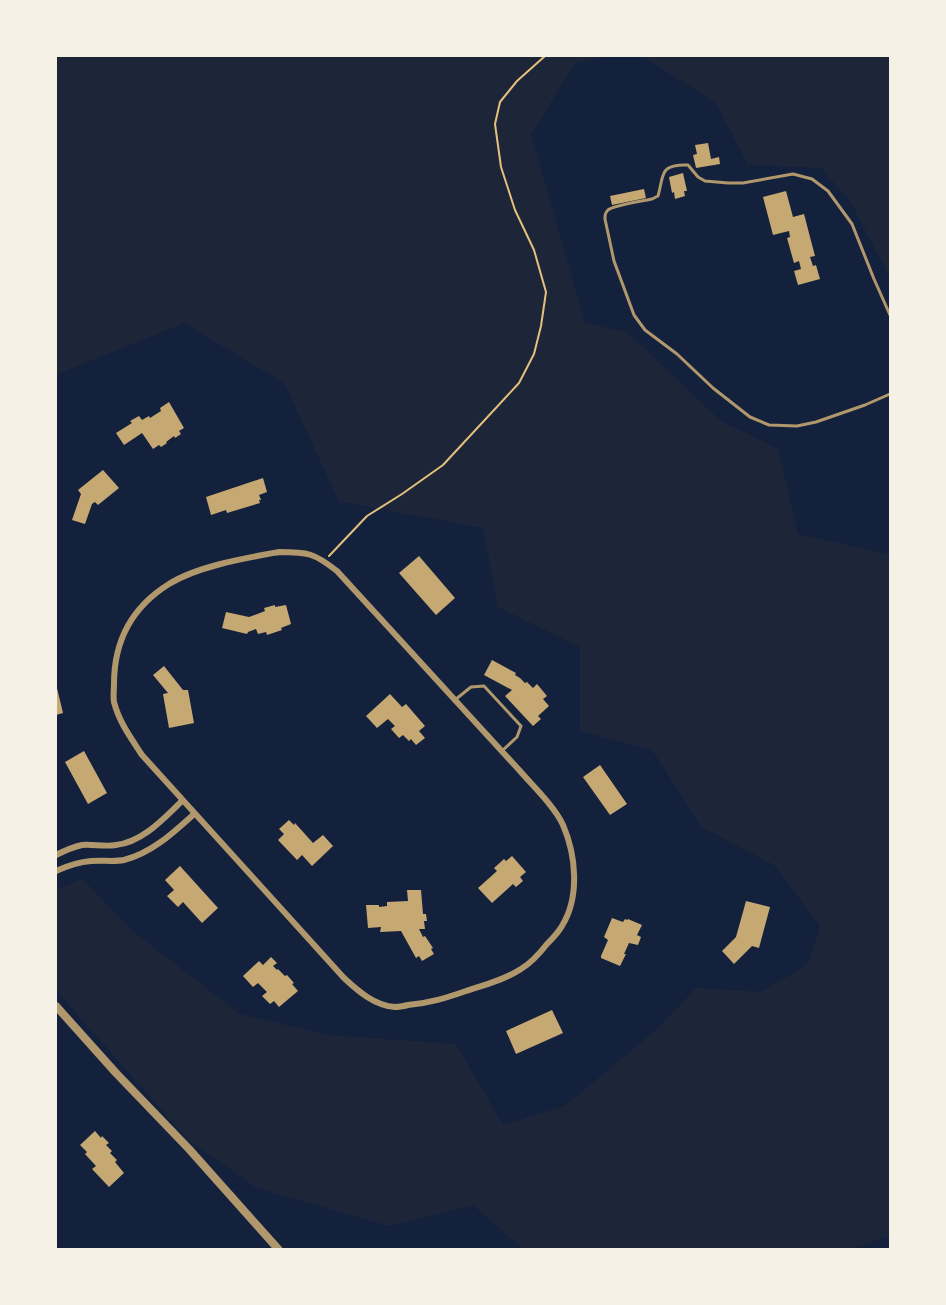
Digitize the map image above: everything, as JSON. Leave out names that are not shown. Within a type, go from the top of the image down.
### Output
[{"type":"street","points":[[279,552],[303,552],[325,561],[337,571],[545,800],[562,823],[573,857],[573,894],[569,909],[562,926],[538,955],[521,969],[500,980],[436,1002],[394,1007],[377,1002],[358,992],[142,755],[123,725],[114,701],[114,670],[120,641],[132,619],[152,597],[170,583],[221,564],[279,552]]},
{"type":"street","points":[[56,855],[83,845],[116,845],[131,841],[146,833],[182,801]]},
{"type":"street","points":[[56,871],[77,863],[123,860],[138,855],[158,844],[194,814]]},
{"type":"street","points":[[56,1006],[279,1250]]},
{"type":"lane","points":[[891,315],[852,224],[828,191],[812,179],[793,174],[743,183],[705,181],[698,177],[688,165],[671,166],[661,179],[658,196],[615,207],[606,213],[604,219],[614,261],[634,315],[645,330],[677,354],[713,388],[750,417],[769,425],[797,426],[816,422],[891,394]]},
{"type":"lane","points":[[455,700],[471,687],[484,686],[521,726],[517,737],[502,752]]},
{"type":"path","points":[[325,561],[368,516],[443,465],[519,383],[534,354],[542,326],[546,292],[534,250],[515,210],[501,167],[495,124],[500,102],[517,81],[545,56]]},
{"type":"shaded area","points":[[56,56],[604,56],[575,64],[531,134],[585,323],[627,332],[721,421],[778,449],[798,534],[890,555],[890,1236],[848,1250],[523,1249],[473,1205],[389,1226],[257,1188],[189,1141],[56,990],[56,890],[83,879],[130,929],[240,1014],[328,1035],[456,1044],[503,1125],[565,1106],[657,1029],[696,988],[761,992],[808,964],[820,926],[774,865],[702,827],[652,750],[580,731],[580,647],[498,607],[483,528],[339,501],[284,383],[184,323],[56,375]]},
{"type":"shaded area","points":[[642,56],[890,56],[890,278],[851,203],[821,168],[748,165],[716,103]]},
{"type":"building","points":[[708,143],[711,159],[719,157],[720,164],[696,168],[693,155],[697,154],[695,145]]},
{"type":"building","points":[[683,173],[687,191],[684,191],[685,196],[675,199],[669,177]]},
{"type":"building","points":[[644,189],[646,198],[612,205],[610,196]]},
{"type":"building","points":[[786,191],[793,217],[804,214],[815,256],[810,257],[813,266],[816,265],[820,279],[798,285],[794,271],[801,269],[799,261],[794,263],[787,238],[790,237],[789,231],[773,235],[763,197]]},
{"type":"building","points":[[169,402],[184,428],[179,431],[181,434],[175,438],[174,436],[161,447],[159,445],[153,449],[142,433],[124,445],[116,433],[139,416],[142,420],[149,416],[150,418]]},
{"type":"building","points":[[103,470],[119,488],[98,505],[95,502],[92,504],[85,524],[72,520],[81,494],[78,490]]},
{"type":"building","points":[[263,478],[267,492],[259,495],[260,503],[227,513],[226,510],[211,515],[206,497]]},
{"type":"building","points":[[419,556],[455,598],[436,615],[399,573]]},
{"type":"building","points":[[275,605],[275,607],[286,605],[291,624],[281,628],[282,630],[267,635],[266,632],[258,634],[256,629],[247,634],[222,628],[226,612],[249,617],[265,611],[264,608]]},
{"type":"building","points":[[492,660],[516,673],[515,675],[533,688],[537,684],[547,696],[543,699],[549,706],[538,716],[541,719],[533,726],[505,696],[512,690],[484,675]]},
{"type":"building","points":[[164,666],[183,690],[188,690],[194,723],[169,728],[163,694],[168,693],[153,675]]},
{"type":"building","points":[[56,684],[63,713],[56,715]]},
{"type":"building","points":[[390,694],[402,707],[406,704],[425,726],[419,731],[425,738],[416,745],[403,735],[399,738],[391,729],[395,726],[388,719],[377,728],[366,716]]},
{"type":"building","points":[[84,751],[107,793],[88,804],[65,762]]},
{"type":"building","points":[[600,765],[627,804],[610,815],[583,777]]},
{"type":"building","points":[[289,820],[294,825],[295,823],[313,843],[323,835],[333,846],[312,866],[302,855],[297,860],[278,840],[284,834],[279,829]]},
{"type":"building","points":[[512,856],[526,872],[520,877],[523,881],[516,887],[513,884],[492,903],[478,888],[497,871],[494,868],[504,859],[506,861]]},
{"type":"building","points":[[180,866],[218,908],[202,923],[183,902],[178,907],[167,896],[174,890],[165,880]]},
{"type":"building","points":[[407,890],[421,890],[423,914],[426,914],[427,921],[424,921],[425,929],[419,929],[433,948],[431,949],[434,954],[422,961],[419,956],[416,958],[401,931],[380,932],[381,927],[368,928],[366,905],[379,905],[379,907],[387,906],[387,902],[408,901]]},
{"type":"building","points":[[746,901],[770,907],[759,948],[752,946],[734,964],[722,951],[736,937]]},
{"type":"building","points":[[612,918],[623,922],[628,919],[642,925],[637,935],[641,937],[638,945],[629,943],[620,966],[601,958],[608,940],[604,937]]},
{"type":"building","points":[[271,957],[277,963],[273,966],[285,976],[287,975],[298,991],[279,1007],[274,1001],[270,1004],[262,996],[267,992],[258,983],[253,987],[243,976],[259,961],[263,965]]},
{"type":"building","points":[[552,1010],[563,1033],[516,1054],[506,1031]]},
{"type":"building","points":[[95,1131],[109,1143],[106,1145],[112,1151],[110,1153],[124,1173],[109,1187],[92,1169],[96,1166],[80,1145]]}]
